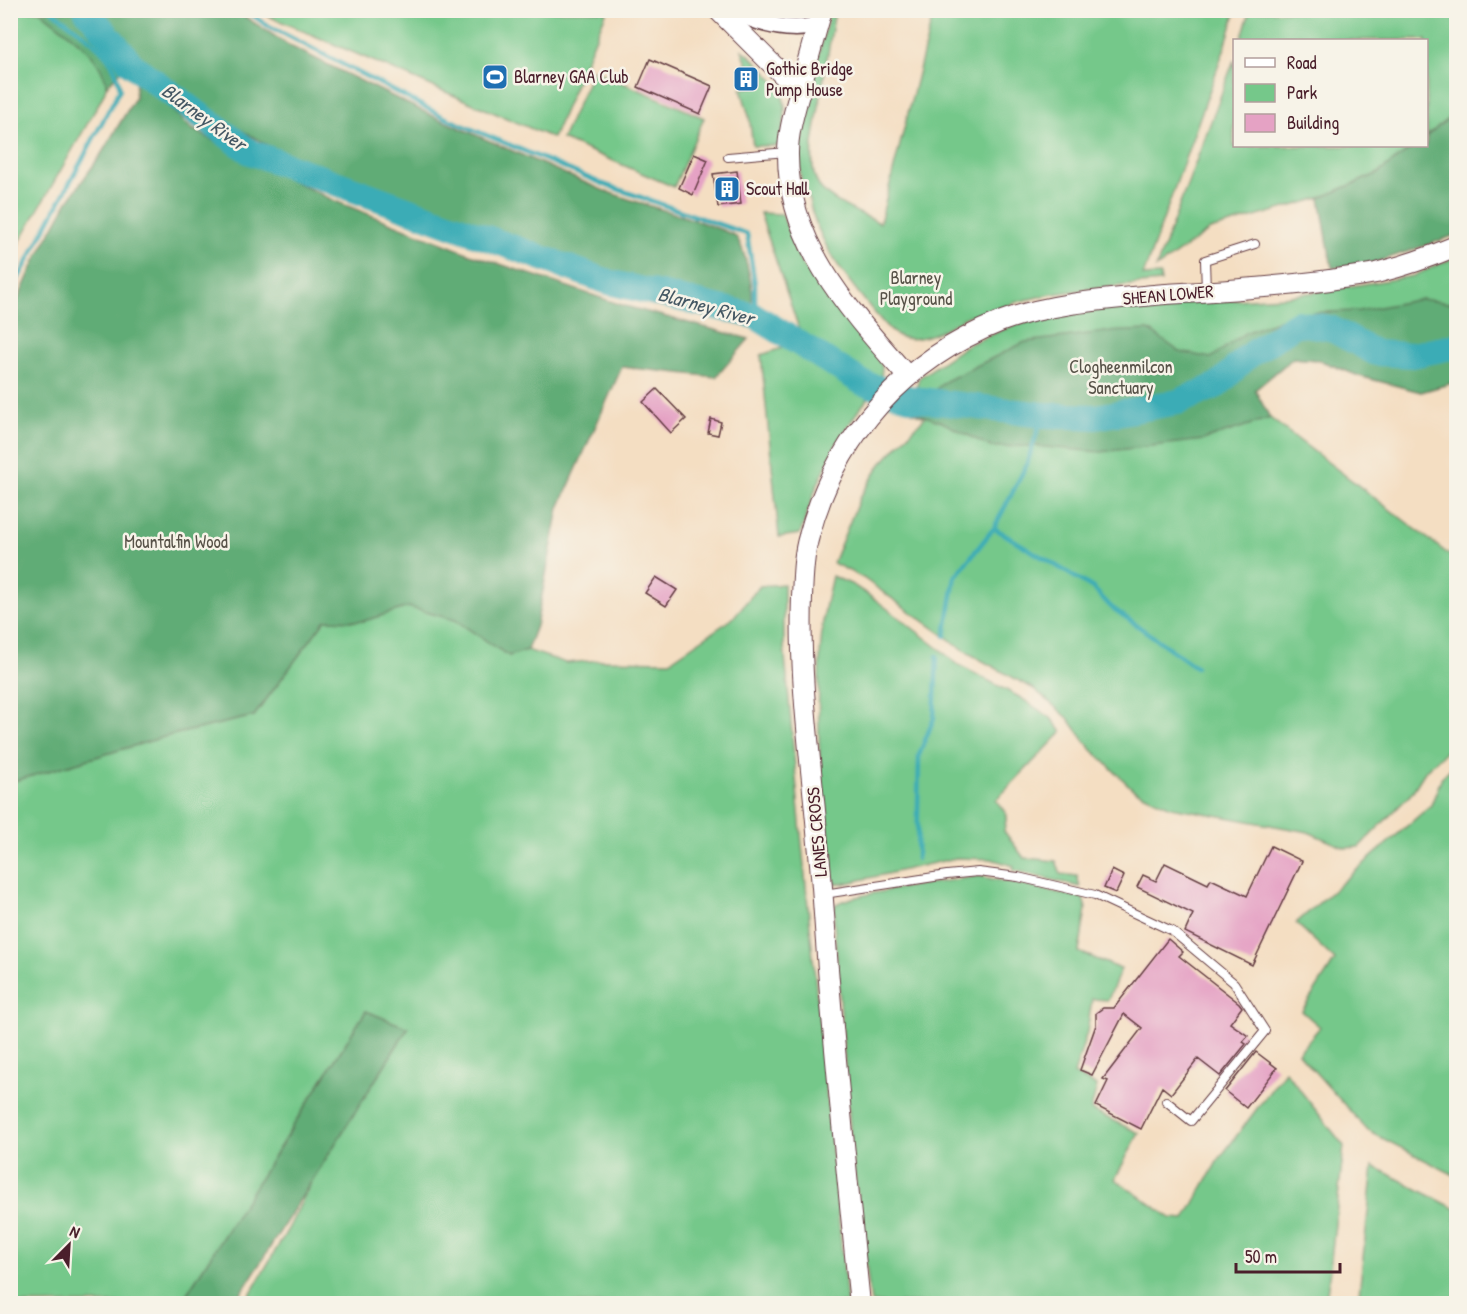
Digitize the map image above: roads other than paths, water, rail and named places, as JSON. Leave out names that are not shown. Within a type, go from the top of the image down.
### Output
[{"type":"street","points":[[718,10],[800,92]]},
{"type":"street","points":[[732,10],[774,27],[801,29],[820,18]]},
{"type":"street","points":[[820,18],[790,127],[788,152],[792,198],[798,223],[821,269],[887,353],[902,382]]},
{"type":"street","name":"SHEAN LOWER","points":[[902,382],[930,360],[964,339],[1001,322],[1043,308],[1124,298],[1294,285],[1373,274],[1422,260],[1456,246]]},
{"type":"street","points":[[887,353],[917,364],[930,360]]},
{"type":"street","name":"LANES CROSS","points":[[860,1304],[828,975],[801,638],[804,567],[807,540],[823,492],[846,447],[873,410],[902,382]]},
{"type":"lane","points":[[728,157],[788,152]]},
{"type":"lane","points":[[1206,291],[1205,260],[1255,244]]},
{"type":"lane","points":[[823,894],[978,872],[1018,877],[1095,895],[1172,931],[1234,983],[1265,1031],[1191,1121],[1166,1101]]},
{"type":"waterway","points":[[10,294],[120,89],[115,70],[104,53],[51,10]]},
{"type":"waterway","name":"Blarney River","points":[[86,10],[131,64],[250,152],[608,282],[755,316],[863,383],[912,399],[1043,415],[1096,417],[1178,402],[1218,385],[1247,357],[1297,323],[1330,328],[1376,353],[1413,355],[1456,346]]},
{"type":"waterway","points":[[245,10],[265,24],[448,119],[603,184],[747,234],[755,284],[755,316]]},
{"type":"waterway","points":[[945,636],[955,577],[994,528],[1026,466],[1043,415]]},
{"type":"waterway","points":[[994,528],[1093,588],[1111,607],[1196,667]]},
{"type":"waterway","points":[[917,859],[919,755],[934,718],[937,656]]},
{"type":"place","name":"Blarney GAA Club","points":[[495,77]]},
{"type":"place","name":"Gothic Bridge Pump House","points":[[746,79]]},
{"type":"place","name":"Scout Hall","points":[[727,189]]},
{"type":"park label","name":"Blarney Playground","points":[[916,288]]},
{"type":"park label","name":"Clogheenmilcon Sanctuary","points":[[1121,377]]},
{"type":"park label","name":"Mountalfin Wood","points":[[176,542]]}]
